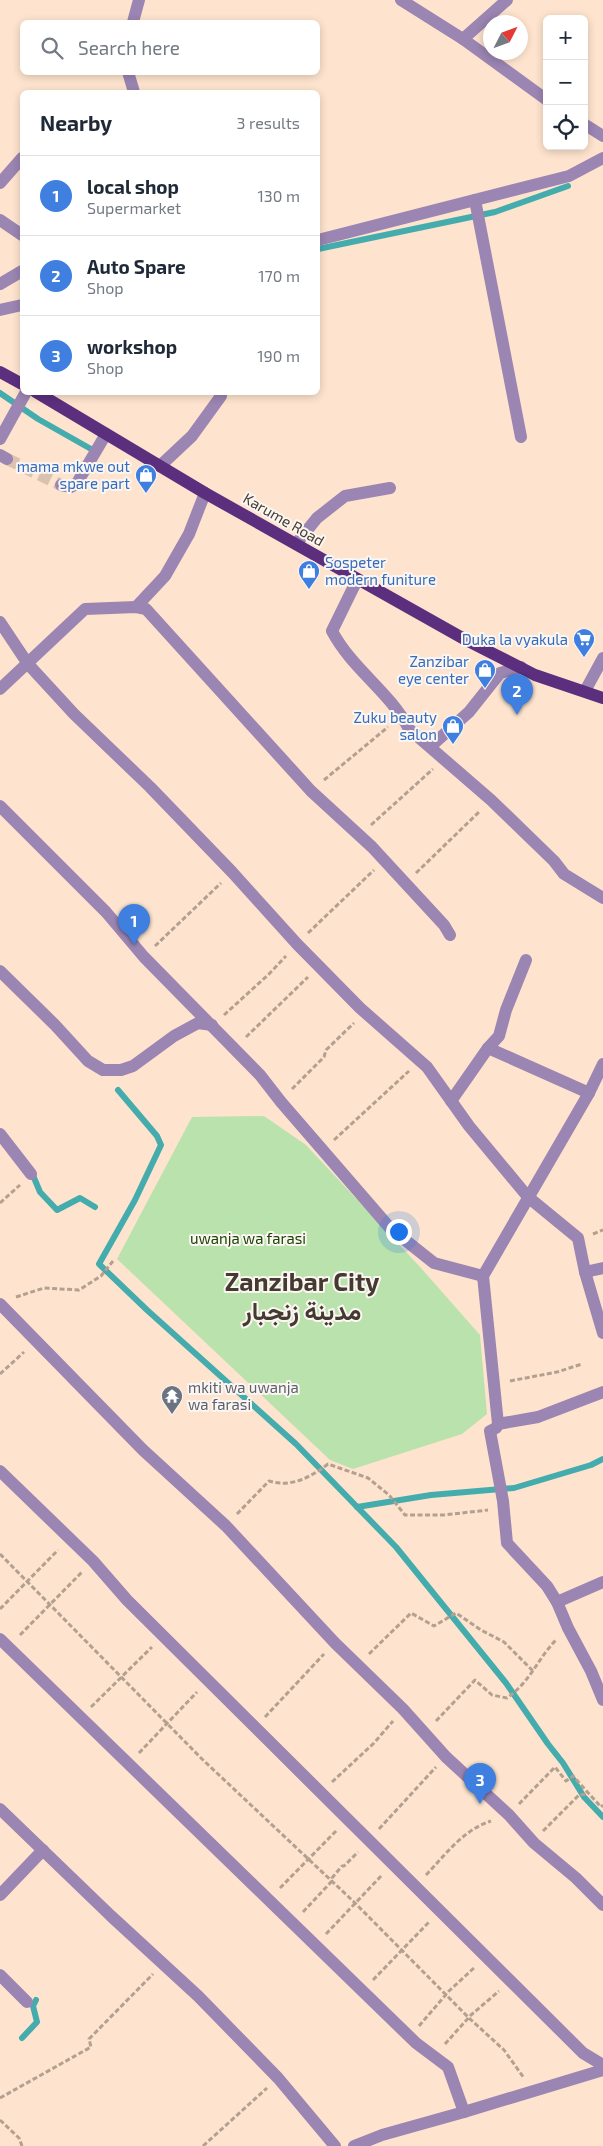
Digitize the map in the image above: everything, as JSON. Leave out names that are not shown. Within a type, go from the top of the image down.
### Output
[{"type":"main road","points":[[0,372],[20,383]]},
{"type":"main road","name":"Karume Road","points":[[41,395],[205,493],[466,640],[535,675],[603,698]]},
{"type":"street","points":[[134,20],[139,0]]},
{"type":"street","points":[[401,0],[463,39],[543,97]]},
{"type":"street","points":[[463,39],[507,0]]},
{"type":"street","points":[[129,75],[133,90]]},
{"type":"street","points":[[588,127],[603,136]]},
{"type":"street","points":[[320,239],[569,176],[603,158]]},
{"type":"street","points":[[0,183],[20,160]]},
{"type":"street","points":[[475,200],[521,437]]},
{"type":"street","points":[[0,220],[20,234]]},
{"type":"street","points":[[0,284],[20,272]]},
{"type":"street","points":[[0,309],[20,305]]},
{"type":"street","points":[[160,466],[184,445],[221,395]]},
{"type":"street","points":[[0,439],[23,396]]},
{"type":"street","points":[[61,485],[71,487],[77,482],[106,434]]},
{"type":"street","points":[[296,544],[317,518],[345,496],[390,488]]},
{"type":"street","points":[[136,606],[165,576],[189,534],[205,493]]},
{"type":"street","points":[[357,580],[332,631],[341,649],[402,715],[409,729],[431,746],[491,800],[554,861],[564,874],[603,898]]},
{"type":"street","points":[[0,689],[85,609],[136,606],[146,608],[311,791],[372,848],[444,925],[450,936]]},
{"type":"street","points":[[0,622],[28,664],[74,714],[150,787],[319,966],[365,1012],[426,1067],[489,1152],[528,1197],[578,1238],[585,1272],[603,1334]]},
{"type":"street","points":[[585,691],[603,658]]},
{"type":"street","points":[[431,746],[469,712],[500,673],[521,667]]},
{"type":"street","points":[[0,806],[106,912],[144,957],[260,1075],[390,1228],[434,1264],[483,1276]]},
{"type":"street","points":[[451,1101],[488,1048],[499,1036],[506,1010],[526,960]]},
{"type":"street","points":[[0,971],[55,1025],[88,1061],[103,1070],[121,1070],[133,1066],[174,1036],[198,1024],[212,1025]]},
{"type":"street","points":[[488,1048],[589,1093]]},
{"type":"street","points":[[603,1064],[589,1093],[483,1276],[498,1424],[496,1428],[490,1431],[503,1501],[507,1543],[547,1586],[557,1602],[568,1628],[591,1670],[603,1700]]},
{"type":"street","points":[[0,1134],[31,1174]]},
{"type":"street","points":[[585,1272],[603,1268]]},
{"type":"street","points":[[4,1302],[35,1341],[143,1450],[226,1526],[335,1643],[403,1709],[446,1757],[509,1814],[534,1843],[576,1878],[603,1906]]},
{"type":"street","points":[[498,1424],[538,1417],[603,1392]]},
{"type":"street","points":[[0,1471],[93,1561],[127,1600],[583,2053],[603,2065]]},
{"type":"street","points":[[557,1602],[603,1582]]},
{"type":"street","points":[[4,1643],[409,2036],[448,2068],[464,2112]]},
{"type":"street","points":[[0,1809],[198,1996],[278,2078],[335,2146]]},
{"type":"street","points":[[0,1895],[43,1850]]},
{"type":"street","points":[[0,1976],[27,2002]]},
{"type":"street","points":[[354,2146],[382,2134],[534,2092],[603,2070]]},
{"type":"path","points":[[311,791],[402,715]]},
{"type":"path","points":[[359,836],[444,758]]},
{"type":"path","points":[[404,884],[491,800]]},
{"type":"path","points":[[144,957],[232,872]]},
{"type":"path","points":[[235,1048],[319,966]]},
{"type":"path","points":[[281,1102],[301,1078],[324,1057],[326,1050],[365,1012]]},
{"type":"path","points":[[323,1150],[420,1062]]},
{"type":"path","points":[[0,1203],[31,1174]]},
{"type":"path","points":[[4,1302],[44,1288],[79,1290],[101,1276],[113,1261]]},
{"type":"path","points":[[0,1374],[35,1341]]},
{"type":"path","points":[[494,1384],[557,1372],[582,1364]]},
{"type":"path","points":[[226,1526],[270,1481],[282,1485],[313,1475],[328,1464],[368,1478],[389,1495],[405,1515],[444,1515],[487,1510],[503,1501]]},
{"type":"path","points":[[0,1609],[69,1538]]},
{"type":"path","points":[[0,1554],[202,1759],[332,1881],[469,2018],[504,2050],[534,2092]]},
{"type":"path","points":[[4,1643],[93,1561]]},
{"type":"path","points":[[358,1666],[411,1613],[434,1626],[456,1613],[481,1630],[504,1642],[534,1672]]},
{"type":"path","points":[[424,1734],[475,1680],[492,1695],[507,1698],[518,1690],[534,1672],[547,1649],[568,1628]]},
{"type":"path","points":[[81,1718],[164,1636]]},
{"type":"path","points":[[255,1728],[335,1643]]},
{"type":"path","points":[[128,1765],[208,1681]]},
{"type":"path","points":[[323,1795],[332,1782],[374,1743],[403,1709]]},
{"type":"path","points":[[292,1923],[332,1881],[332,1878],[342,1866],[368,1841],[446,1757]]},
{"type":"path","points":[[415,1886],[457,1841],[478,1825],[509,1814],[555,1767],[566,1781],[573,1776],[601,1807],[603,1805]]},
{"type":"path","points":[[534,1843],[540,1833],[581,1793],[589,1794]]},
{"type":"path","points":[[268,1900],[348,1818]]},
{"type":"path","points":[[315,1945],[353,1908],[354,1904],[393,1864]]},
{"type":"path","points":[[362,1991],[439,1910]]},
{"type":"path","points":[[409,2036],[446,1995],[486,1956]]},
{"type":"path","points":[[0,2098],[92,2048],[89,2039],[162,1964]]},
{"type":"path","points":[[434,2056],[469,2018],[510,1980]]},
{"type":"path","points":[[204,2146],[278,2078]]},
{"type":"path","points":[[0,2120],[19,2138],[22,2146]]},
{"type":"green space","name":"uwanja wa farasi","points":[[264,1116],[306,1145],[421,1268],[480,1335],[487,1414],[462,1434],[353,1469],[330,1460],[117,1259],[192,1117]]},
{"type":"waterway","points":[[320,249],[495,212],[568,186]]},
{"type":"waterway","points":[[0,393],[38,419],[91,449]]},
{"type":"waterway","points":[[118,1090],[157,1136],[161,1145],[135,1200],[99,1264],[147,1310],[296,1444],[396,1547],[506,1683],[563,1763],[584,1797],[603,1817]]},
{"type":"waterway","points":[[32,1173],[40,1192],[57,1210],[80,1198],[95,1207]]},
{"type":"waterway","points":[[357,1507],[431,1495],[514,1488],[591,1465],[603,1459]]},
{"type":"waterway","points":[[22,2038],[37,2022],[33,2006],[36,2000]]},
{"type":"tunnel","points":[[7,459],[61,485]]},
{"type":"place","name":"mama mkwe out spare part","points":[[146,494]]},
{"type":"place","name":"Sospeter modern funiture","points":[[309,590]]},
{"type":"place","name":"Duka la vyakula","points":[[584,658]]},
{"type":"place","name":"Zanzibar eye center","points":[[485,689]]},
{"type":"place","name":"Auto Spare","points":[[517,715]]},
{"type":"place","name":"Zuku beauty salon","points":[[453,745]]},
{"type":"place","name":"local shop","points":[[134,945]]},
{"type":"place","name":"mkiti wa uwanja wa farasi","points":[[172,1415]]},
{"type":"place","name":"workshop","points":[[480,1804]]},
{"type":"district","name":"Zanzibar City مدينة زنجبار","points":[[302,1296]]}]
